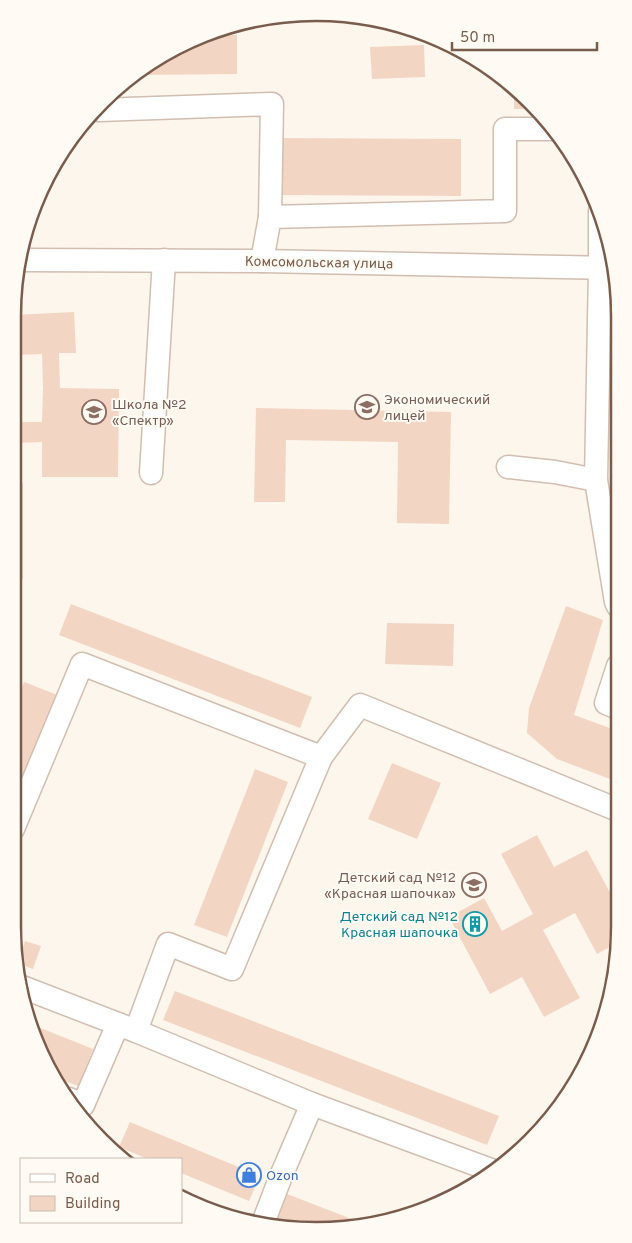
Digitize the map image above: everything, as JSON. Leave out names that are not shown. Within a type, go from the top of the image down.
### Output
[{"type":"street","points":[[106,110],[272,104],[270,217],[262,260]]},
{"type":"street","points":[[270,217],[505,211],[505,129],[544,129]]},
{"type":"street","name":"Комсомольская улица","points":[[27,260],[262,260],[606,268]]},
{"type":"street","points":[[151,473],[164,260]]},
{"type":"street","points":[[607,270],[596,480],[611,572]]},
{"type":"street","points":[[508,467],[555,472],[596,480]]},
{"type":"street","points":[[21,810],[82,664],[321,757]]},
{"type":"street","points":[[611,688],[606,703],[611,705]]},
{"type":"street","points":[[81,1104],[83,1105],[127,1027],[168,944],[232,969],[321,757],[360,705],[611,807]]},
{"type":"street","points":[[28,989],[127,1027],[312,1104],[485,1168]]},
{"type":"street","points":[[264,1217],[312,1104]]},
{"type":"building","points":[[227,35],[237,35],[237,74],[147,75],[186,52]]},
{"type":"building","points":[[424,45],[425,77],[372,79],[370,47]]},
{"type":"building","points":[[514,98],[525,109],[514,109]]},
{"type":"building","points":[[278,138],[461,139],[461,196],[278,195]]},
{"type":"building","points":[[74,312],[76,353],[59,353],[60,388],[119,389],[118,477],[42,477],[42,442],[21,443],[21,422],[42,422],[43,388],[42,354],[21,355],[21,315]]},
{"type":"building","points":[[256,408],[451,412],[449,524],[397,523],[398,442],[286,440],[285,502],[254,502]]},
{"type":"building","points":[[21,483],[23,483],[23,579],[21,579]]},
{"type":"building","points":[[71,604],[312,697],[300,728],[59,635]]},
{"type":"building","points":[[566,606],[603,620],[574,715],[611,728],[611,779],[557,759],[527,733],[529,708]]},
{"type":"building","points":[[387,623],[454,624],[453,666],[385,664]]},
{"type":"building","points":[[24,682],[60,696],[21,796],[21,690]]},
{"type":"building","points":[[392,763],[441,783],[417,839],[368,819]]},
{"type":"building","points":[[255,769],[288,782],[227,937],[194,925]]},
{"type":"building","name":"Детский сад №12 Красная шапочка","points":[[537,835],[554,867],[587,850],[611,894],[610,947],[597,954],[575,913],[543,930],[580,998],[544,1017],[522,977],[490,994],[449,917],[484,898],[502,931],[533,914],[501,854]]},
{"type":"building","points":[[25,941],[41,946],[33,969],[24,966],[22,949]]},
{"type":"building","points":[[175,991],[499,1116],[487,1145],[163,1020]]},
{"type":"building","points":[[39,1027],[93,1049],[78,1086],[65,1081]]},
{"type":"building","points":[[130,1122],[260,1176],[249,1201],[182,1173],[182,1158],[146,1158],[119,1146]]},
{"type":"building","points":[[287,1194],[352,1219],[316,1222],[277,1219]]},
{"type":"place","name":"Экономический лицей","points":[[367,407]]},
{"type":"place","name":"Школа №2 «Спектр»","points":[[94,412]]},
{"type":"place","name":"Детский сад №12 «Красная шапочка»","points":[[474,885]]},
{"type":"place","name":"Детский сад №12 Красная шапочка","points":[[475,924]]},
{"type":"place","name":"Ozon","points":[[249,1175]]}]
